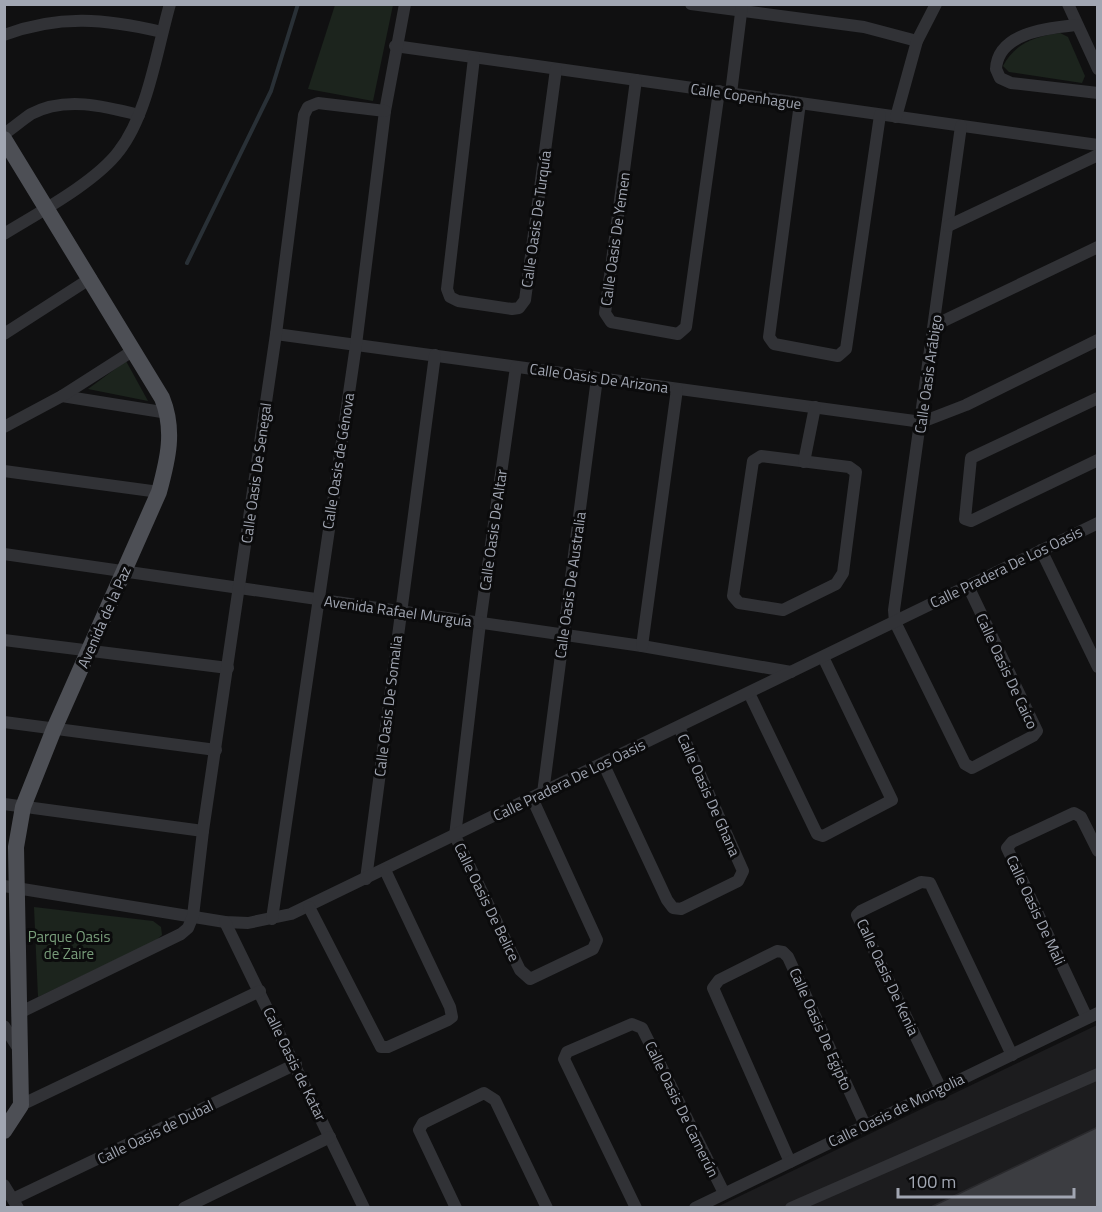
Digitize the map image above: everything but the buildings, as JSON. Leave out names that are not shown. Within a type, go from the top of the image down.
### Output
[{"type":"main road","name":"Avenida de la Paz","points":[[4,136],[134,350],[168,414],[168,458],[159,492],[54,729],[23,807],[10,887],[19,1012],[21,1105]]},
{"type":"main road","points":[[4,1131],[21,1105]]},
{"type":"street","points":[[4,234],[103,168],[119,152],[139,115],[170,4]]},
{"type":"street","name":"Calle Oasis de Génova","points":[[272,919],[317,599],[356,345],[384,111],[405,4]]},
{"type":"street","points":[[691,4],[742,8],[864,27],[917,41]]},
{"type":"street","points":[[896,117],[917,41],[936,4]]},
{"type":"street","points":[[1068,4],[1098,69]]},
{"type":"street","points":[[725,92],[742,8]]},
{"type":"street","points":[[4,35],[33,25],[86,21],[113,21],[162,32]]},
{"type":"street","points":[[1077,25],[1042,29],[1017,39],[1001,54],[996,69],[1000,78],[1011,83],[1098,93]]},
{"type":"street","name":"Calle Copenhague","points":[[395,46],[1098,145]]},
{"type":"street","name":"Calle Oasis De Turquía","points":[[474,58],[447,289],[450,297],[458,301],[512,309],[519,308],[525,300],[556,69]]},
{"type":"street","name":"Calle Oasis De Yemen","points":[[636,80],[605,314],[611,322],[678,334],[684,332],[686,327],[725,92]]},
{"type":"street","name":"Calle Oasis De Senegal","points":[[193,916],[203,831],[276,334],[304,115],[308,107],[318,103],[384,111]]},
{"type":"street","points":[[4,136],[32,114],[69,104],[103,105],[139,115]]},
{"type":"street","points":[[800,104],[769,337],[771,341],[838,356],[843,354],[880,115]]},
{"type":"street","name":"Calle Oasis Arábigo","points":[[895,622],[895,597],[922,422],[961,126]]},
{"type":"street","points":[[948,226],[1098,154]]},
{"type":"street","points":[[935,325],[1098,246]]},
{"type":"street","points":[[4,334],[91,278]]},
{"type":"street","name":"Calle Oasis De Arizona","points":[[276,334],[922,422]]},
{"type":"street","points":[[922,422],[966,405],[1098,340]]},
{"type":"street","points":[[4,427],[62,396],[134,350]]},
{"type":"street","name":"Calle Oasis De Somalia","points":[[366,879],[435,356]]},
{"type":"street","name":"Calle Oasis De Altar","points":[[455,836],[480,623],[516,367]]},
{"type":"street","name":"Calle Oasis De Australia","points":[[537,796],[563,634],[597,378]]},
{"type":"street","points":[[642,646],[677,389]]},
{"type":"street","points":[[62,396],[168,414]]},
{"type":"street","points":[[1098,398],[970,458],[963,517],[971,521],[1098,460]]},
{"type":"street","points":[[804,462],[815,407]]},
{"type":"street","points":[[761,456],[804,462],[849,468],[856,472],[843,573],[830,588],[783,610],[739,603],[733,596],[753,461],[761,456]]},
{"type":"street","points":[[4,471],[159,492]]},
{"type":"street","name":"Calle Pradera De Los Oasis","points":[[10,887],[225,922],[248,923],[272,919],[309,907],[1098,523]]},
{"type":"street","points":[[1041,550],[1098,667]]},
{"type":"street","name":"Avenida Rafael Murguía","points":[[4,554],[239,590],[563,634],[792,672]]},
{"type":"street","name":"Calle Oasis De Caico","points":[[895,622],[965,764],[974,767],[1033,736],[1037,731],[968,586]]},
{"type":"street","points":[[4,640],[228,668]]},
{"type":"street","points":[[749,693],[817,834],[823,836],[888,804],[891,798],[823,657]]},
{"type":"street","points":[[4,722],[216,750]]},
{"type":"street","name":"Calle Oasis De Ghana","points":[[603,763],[668,900],[673,908],[681,909],[738,881],[743,871],[679,727]]},
{"type":"street","name":"Calle Oasis De Belice","points":[[455,836],[523,974],[534,978],[555,968],[593,949],[597,940],[537,796]]},
{"type":"street","points":[[4,804],[203,831]]},
{"type":"street","name":"Calle Oasis De Mali","points":[[1092,1016],[1007,848],[1012,842],[1074,813],[1081,817],[1098,851]]},
{"type":"street","points":[[309,907],[381,1047],[388,1047],[448,1020],[452,1015],[450,1007],[385,870]]},
{"type":"street","name":"Calle Oasis De Kenia","points":[[941,1089],[857,915],[911,886],[923,881],[930,884],[1012,1055]]},
{"type":"street","points":[[19,1012],[181,934],[188,928],[193,916]]},
{"type":"street","name":"Calle Oasis de Katar","points":[[225,922],[364,1208]]},
{"type":"street","name":"Calle Oasis De Egipto","points":[[790,1162],[713,988],[719,980],[777,951],[783,952],[788,957],[865,1125]]},
{"type":"street","points":[[21,1105],[260,991]]},
{"type":"street","name":"Calle Oasis de Mongolia","points":[[695,1208],[1092,1016]]},
{"type":"street","name":"Calle Oasis De Camerún","points":[[636,1208],[564,1059],[567,1052],[632,1024],[642,1028],[724,1193]]},
{"type":"street","points":[[4,1026],[20,1052]]},
{"type":"street","name":"Calle Oasis de Dubal","points":[[16,1203],[296,1064]]},
{"type":"street","points":[[791,1208],[1098,1074]]},
{"type":"street","points":[[456,1208],[419,1130],[423,1123],[484,1093],[495,1100],[547,1208]]},
{"type":"street","points":[[184,1208],[330,1137]]},
{"type":"street","points":[[4,1185],[16,1203]]},
{"type":"shaded area","points":[[1097,1025],[1097,1207],[717,1207]]},
{"type":"green space","points":[[335,5],[393,5],[373,101],[308,89]]},
{"type":"green space","points":[[1060,33],[1068,37],[1085,76],[1082,83],[1009,72],[1003,66],[1020,46],[1043,36]]},
{"type":"green space","points":[[126,361],[148,401],[88,389]]},
{"type":"green space","name":"Parque Oasis de Zaire","points":[[34,907],[153,921],[161,927],[162,935],[155,941],[38,997]]},
{"type":"waterway","points":[[187,263],[271,91],[298,4]]}]
